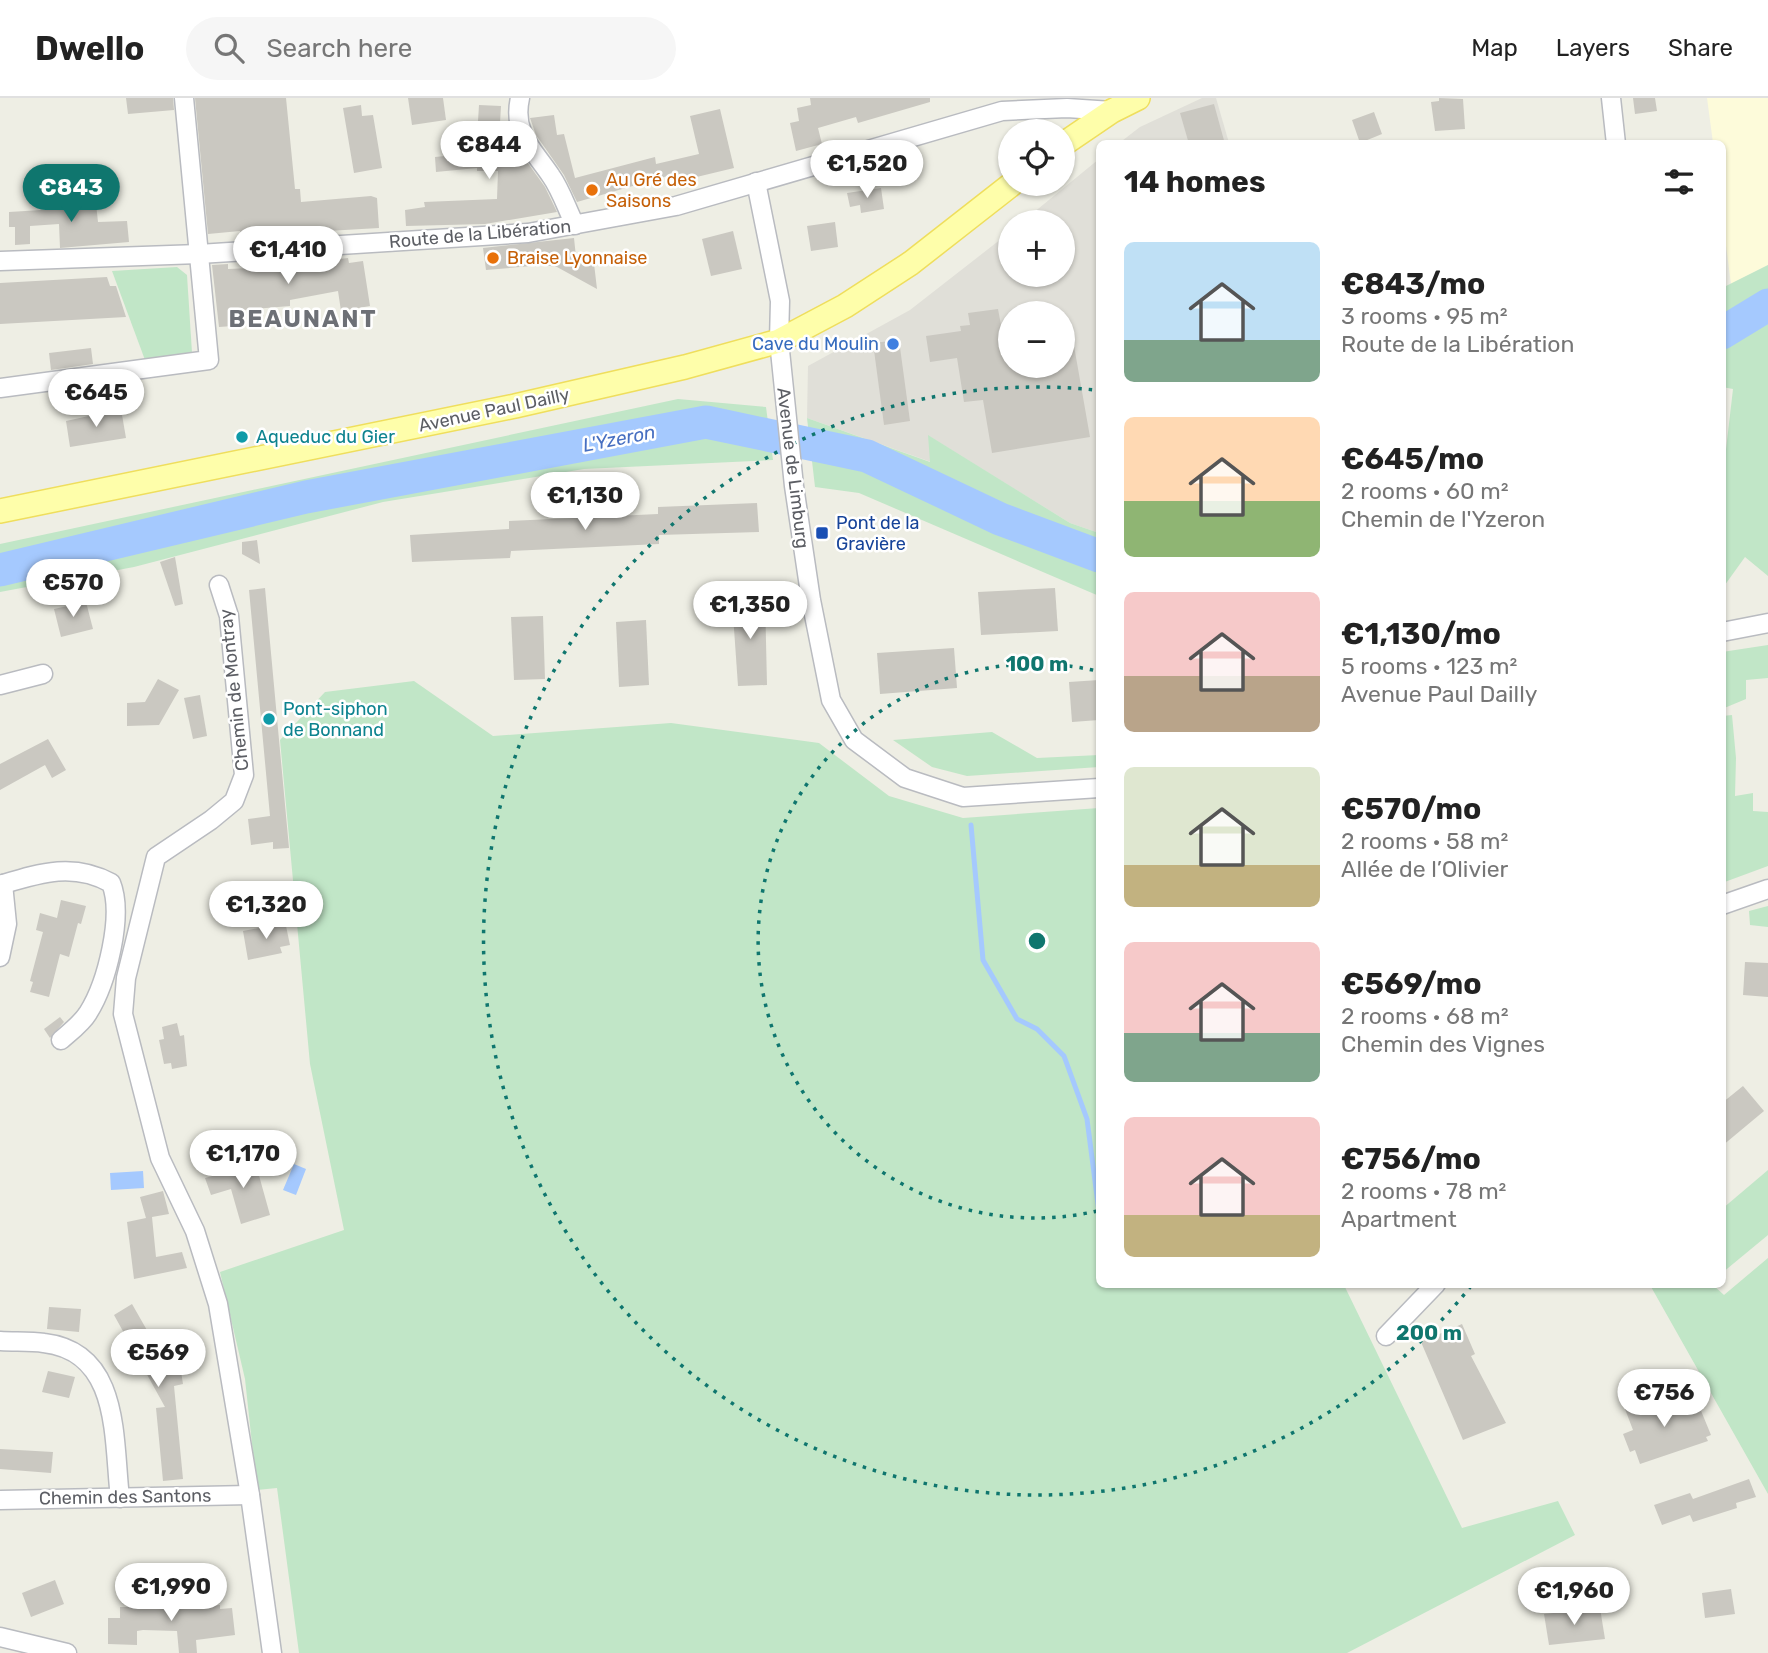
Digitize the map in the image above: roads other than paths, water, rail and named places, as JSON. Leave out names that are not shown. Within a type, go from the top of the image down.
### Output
[{"type":"main road","points":[[1075,136],[1112,111],[1138,98]]},
{"type":"main road","points":[[779,341],[845,306],[911,263],[998,195]]},
{"type":"main road","name":"Avenue Paul Dailly","points":[[0,511],[505,408],[685,367],[779,341]]},
{"type":"street","points":[[0,388],[209,360],[184,98]]},
{"type":"street","points":[[520,98],[517,123],[524,142],[553,178],[575,225]]},
{"type":"street","points":[[1611,98],[1616,140]]},
{"type":"street","name":"Route de la Libération","points":[[0,261],[198,254],[494,235],[575,225],[676,206],[1002,111],[1067,108],[1112,111]]},
{"type":"street","name":"Avenue de Limburg","points":[[755,182],[780,301],[779,341],[785,402],[808,581],[831,700],[855,740],[905,778],[963,797],[1096,788]]},
{"type":"street","name":"Chemin de Montray","points":[[219,585],[229,616],[244,775],[234,801],[212,820],[156,857],[126,978],[123,1014],[160,1158],[195,1231],[218,1304],[250,1495],[272,1653]]},
{"type":"street","points":[[1726,631],[1768,623]]},
{"type":"street","points":[[0,685],[43,674]]},
{"type":"street","points":[[0,957],[7,924],[1,885],[65,869],[97,875],[111,883],[117,898],[118,923],[95,1001],[87,1016],[61,1040]]},
{"type":"street","points":[[1726,904],[1768,889]]},
{"type":"street","points":[[1386,1336],[1432,1288]]},
{"type":"street","points":[[0,1341],[46,1343],[75,1353],[94,1367],[106,1387],[120,1498]]},
{"type":"street","name":"Chemin des Santons","points":[[0,1500],[250,1495]]},
{"type":"street","points":[[0,1637],[67,1653]]},
{"type":"water","points":[[294,1164],[306,1169],[296,1195],[283,1190]]},
{"type":"water","points":[[143,1171],[144,1188],[111,1190],[110,1173]]},
{"type":"waterway","name":"L'Yzeron","points":[[1726,331],[1768,305]]},
{"type":"waterway","name":"L'Yzeron","points":[[0,570],[306,497],[706,422],[867,456],[1000,519],[1096,555]]},
{"type":"waterway","points":[[971,825],[983,960],[1017,1019],[1037,1029],[1064,1056],[1087,1119],[1096,1189]]},
{"type":"place","name":"Au Gré des Saisons","points":[[592,190]]},
{"type":"place","name":"Braise Lyonnaise","points":[[493,258]]},
{"type":"place","name":"Cave du Moulin","points":[[893,344]]},
{"type":"place","name":"Aqueduc du Gier","points":[[242,437]]},
{"type":"place","name":"Pont de la Gravière","points":[[822,533]]},
{"type":"place","name":"Pont-siphon de Bonnand","points":[[269,719]]},
{"type":"district","name":"BEAUNANT","points":[[303,319]]}]
